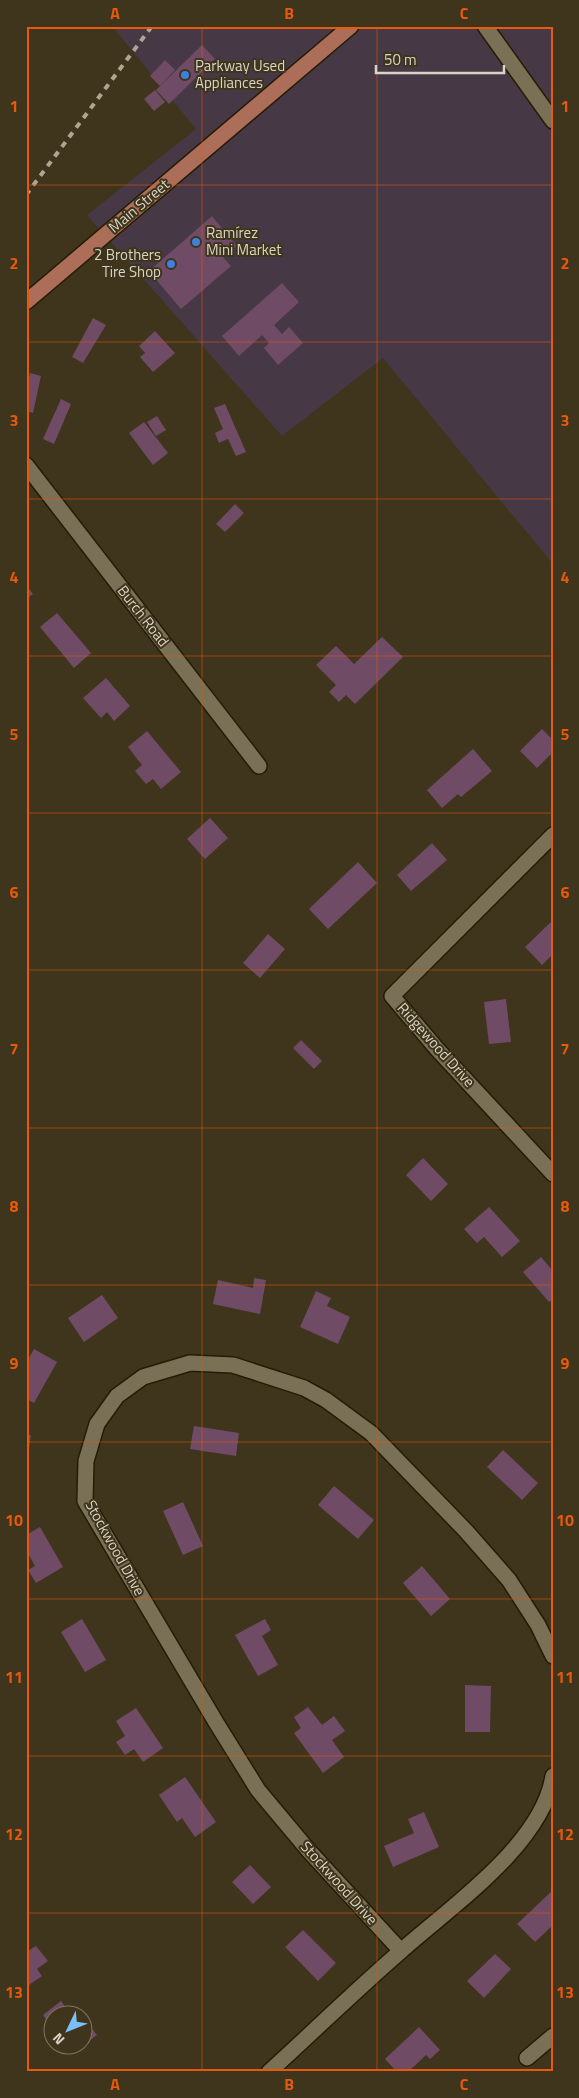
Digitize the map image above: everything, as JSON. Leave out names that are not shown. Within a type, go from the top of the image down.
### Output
[{"type":"main road","name":"Main Street","points":[[26,302],[351,26]]},
{"type":"street","points":[[485,26],[553,121]]},
{"type":"street","name":"Burch Road","points":[[26,465],[259,766]]},
{"type":"street","name":"Ridgewood Drive","points":[[553,835],[392,996],[437,1049],[553,1174]]},
{"type":"street","name":"Stockwood Drive","points":[[400,1951],[309,1851],[258,1790],[85,1501],[86,1461],[97,1424],[117,1396],[143,1377],[190,1363],[233,1365],[304,1388],[326,1400],[371,1433],[466,1531],[509,1580],[538,1625],[553,1656]]},
{"type":"street","points":[[269,2072],[400,1951],[487,1877],[516,1846],[534,1822],[553,1776]]},
{"type":"street","points":[[527,2058],[553,2036]]},
{"type":"shaded area","points":[[112,26],[553,26],[553,564],[383,358],[282,436],[87,215],[196,129]]},
{"type":"building","points":[[202,45],[215,59],[169,104],[156,90]]},
{"type":"building","points":[[165,60],[175,70],[160,86],[150,76]]},
{"type":"building","points":[[155,90],[165,102],[154,111],[144,99]]},
{"type":"building","points":[[212,216],[237,246],[223,257],[231,266],[181,309],[149,271]]},
{"type":"building","points":[[282,283],[299,302],[274,325],[282,334],[289,327],[303,343],[278,365],[264,348],[269,343],[262,335],[239,356],[222,336]]},
{"type":"building","points":[[93,318],[106,325],[83,363],[72,357]]},
{"type":"building","points":[[155,331],[175,353],[153,372],[140,357],[145,353],[139,346]]},
{"type":"building","points":[[30,373],[41,376],[33,413],[26,411],[26,389]]},
{"type":"building","points":[[61,399],[71,404],[54,444],[43,439]]},
{"type":"building","points":[[225,404],[246,452],[236,456],[228,439],[219,443],[215,433],[223,429],[214,408]]},
{"type":"building","points":[[157,416],[166,430],[156,436],[147,422]]},
{"type":"building","points":[[144,422],[168,453],[153,465],[129,433]]},
{"type":"building","points":[[235,504],[244,513],[225,532],[216,524]]},
{"type":"building","points":[[26,585],[33,594],[26,599]]},
{"type":"building","points":[[57,613],[91,653],[74,668],[40,627]]},
{"type":"building","points":[[382,637],[403,657],[355,704],[346,695],[339,702],[329,692],[336,685],[316,665],[336,646],[354,664]]},
{"type":"building","points":[[106,678],[130,706],[114,721],[107,712],[101,718],[83,698]]},
{"type":"building","points":[[542,729],[553,740],[553,752],[537,768],[520,751]]},
{"type":"building","points":[[147,731],[181,772],[161,789],[153,779],[146,784],[135,771],[142,765],[128,747]]},
{"type":"building","points":[[473,749],[492,771],[461,797],[458,794],[442,808],[427,790]]},
{"type":"building","points":[[210,818],[228,838],[205,859],[187,839]]},
{"type":"building","points":[[432,843],[447,860],[411,891],[397,875]]},
{"type":"building","points":[[358,862],[377,883],[328,929],[309,909]]},
{"type":"building","points":[[553,920],[553,954],[542,965],[525,947]]},
{"type":"building","points":[[268,934],[285,949],[260,978],[243,963]]},
{"type":"building","points":[[506,999],[511,1042],[489,1044],[484,1002]]},
{"type":"building","points":[[301,1040],[322,1061],[314,1069],[293,1048]]},
{"type":"building","points":[[423,1158],[448,1184],[431,1201],[406,1175]]},
{"type":"building","points":[[489,1207],[520,1241],[502,1257],[484,1237],[477,1243],[464,1229]]},
{"type":"building","points":[[541,1257],[553,1271],[553,1299],[549,1302],[523,1272]]},
{"type":"building","points":[[254,1278],[266,1280],[260,1314],[213,1304],[218,1280],[253,1288]]},
{"type":"building","points":[[316,1291],[331,1298],[327,1306],[350,1317],[338,1344],[300,1327]]},
{"type":"building","points":[[102,1295],[118,1318],[84,1342],[68,1318]]},
{"type":"building","points":[[34,1349],[57,1362],[34,1403],[26,1399],[26,1363]]},
{"type":"building","points":[[194,1426],[239,1433],[236,1456],[190,1449]]},
{"type":"building","points":[[26,1435],[31,1435],[27,1463],[26,1463]]},
{"type":"building","points":[[503,1450],[538,1483],[522,1500],[487,1467]]},
{"type":"building","points":[[334,1486],[374,1520],[358,1539],[318,1505]]},
{"type":"building","points":[[183,1502],[203,1546],[183,1555],[163,1511]]},
{"type":"building","points":[[40,1527],[63,1567],[36,1583],[28,1570],[35,1566],[26,1550],[26,1535]]},
{"type":"building","points":[[422,1566],[450,1599],[431,1616],[403,1583]]},
{"type":"building","points":[[82,1619],[106,1660],[85,1672],[61,1632]]},
{"type":"building","points":[[265,1619],[271,1630],[262,1636],[278,1665],[258,1676],[235,1635]]},
{"type":"building","points":[[465,1685],[491,1686],[490,1732],[465,1732]]},
{"type":"building","points":[[308,1707],[322,1725],[334,1716],[345,1731],[332,1740],[344,1757],[323,1773],[294,1733],[301,1728],[294,1717]]},
{"type":"building","points":[[136,1708],[163,1748],[143,1762],[134,1749],[125,1755],[116,1742],[125,1736],[116,1721]]},
{"type":"building","points":[[185,1777],[216,1822],[195,1837],[182,1818],[177,1822],[159,1795]]},
{"type":"building","points":[[424,1812],[439,1847],[393,1867],[384,1846],[414,1833],[408,1819]]},
{"type":"building","points":[[250,1865],[271,1887],[253,1904],[232,1882]]},
{"type":"building","points":[[553,1890],[553,1925],[535,1942],[517,1924]]},
{"type":"building","points":[[303,1930],[336,1963],[318,1981],[285,1947]]},
{"type":"building","points":[[36,1946],[48,1961],[37,1969],[42,1976],[26,1987],[26,1952]]},
{"type":"building","points":[[495,1954],[511,1969],[484,1998],[467,1981]]},
{"type":"building","points":[[61,2001],[65,2006],[55,2006]]},
{"type":"building","points":[[419,2027],[440,2050],[430,2059],[426,2055],[408,2072],[397,2072],[385,2059]]},
{"type":"building","points":[[92,2029],[97,2035],[92,2039]]},
{"type":"railway","points":[[26,195],[152,26]]},
{"type":"place","name":"Parkway Used Appliances","points":[[185,75]]},
{"type":"place","name":"Ramírez Mini Market","points":[[196,242]]},
{"type":"place","name":"2 Brothers Tire Shop","points":[[171,264]]}]
